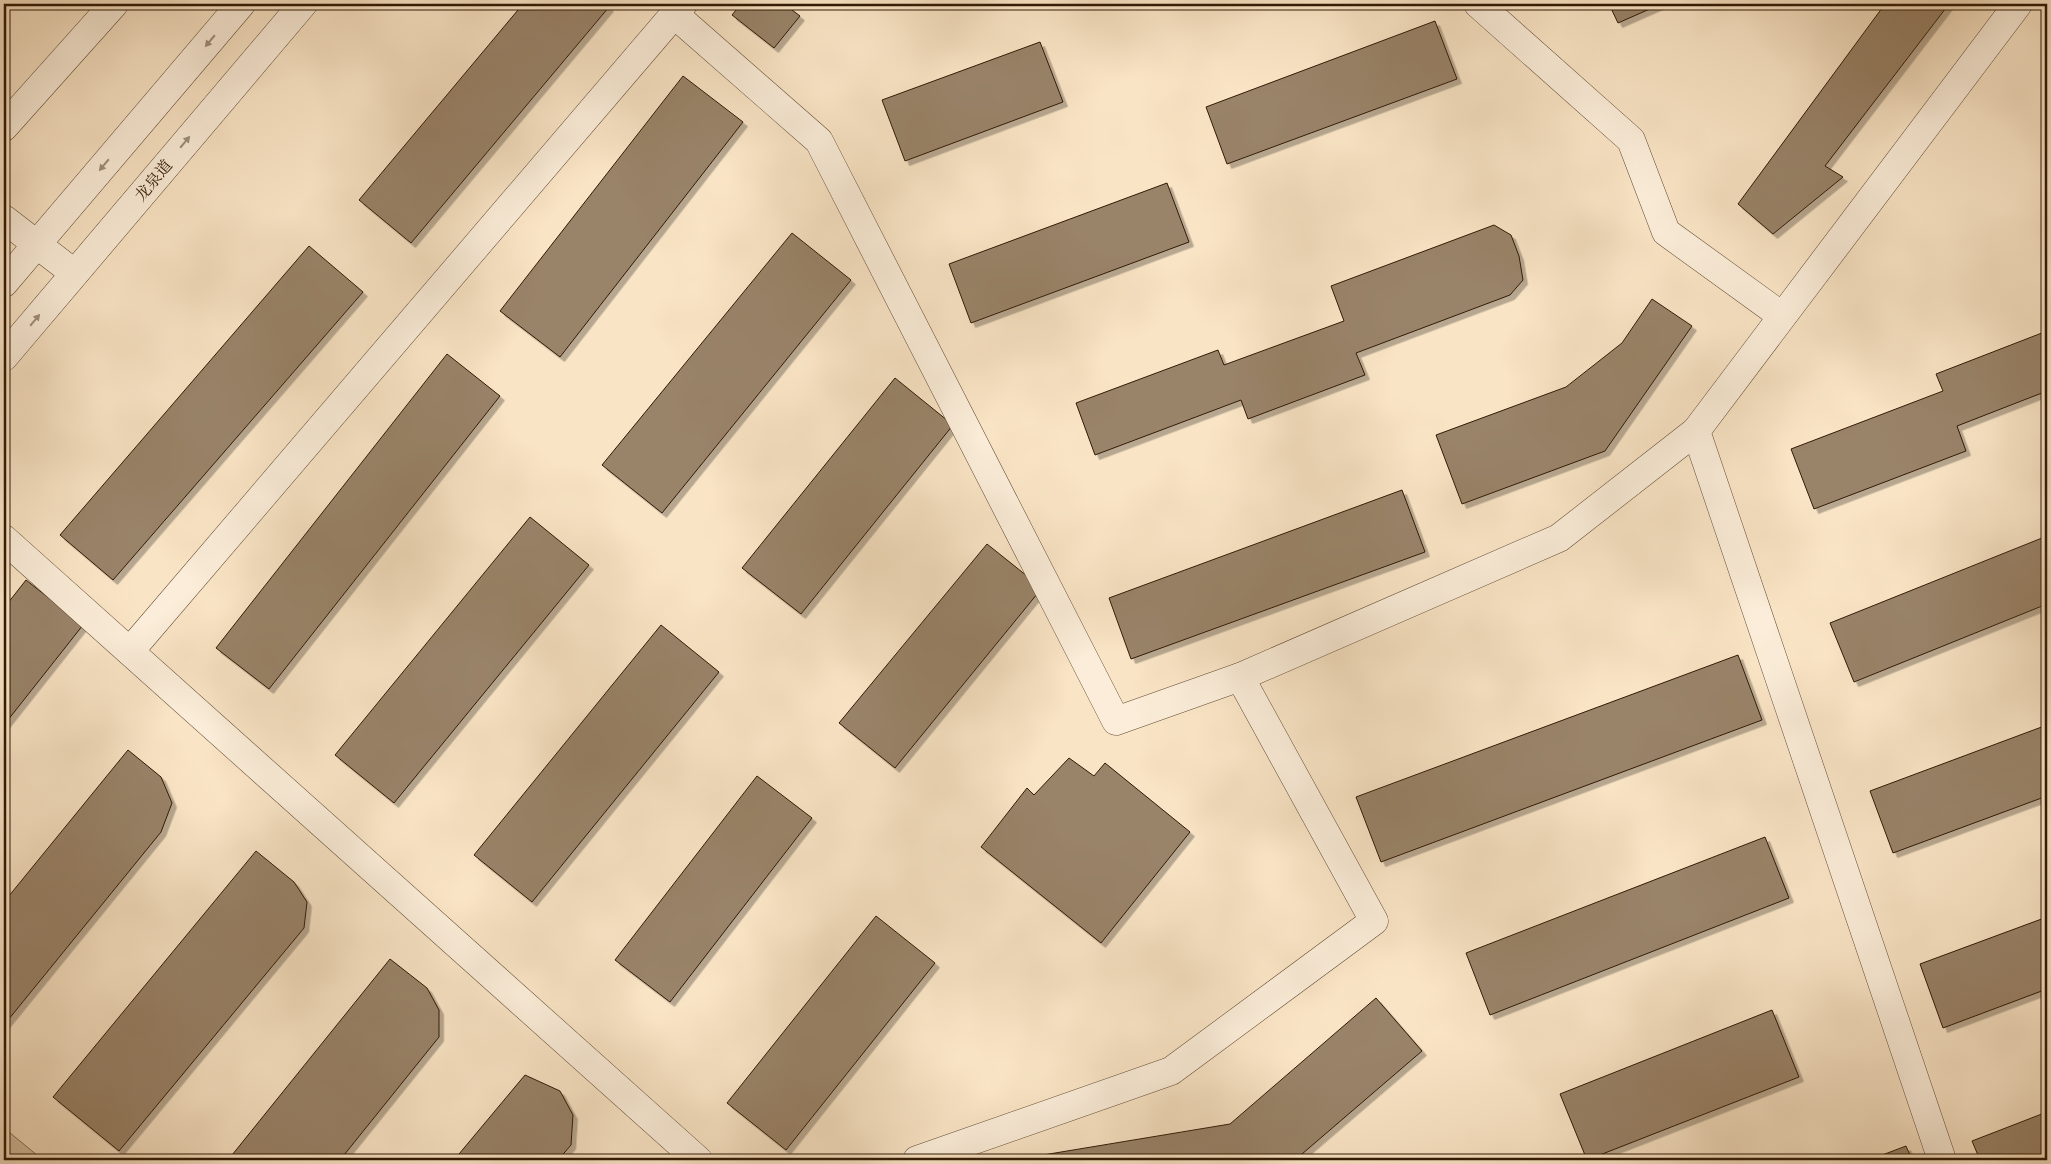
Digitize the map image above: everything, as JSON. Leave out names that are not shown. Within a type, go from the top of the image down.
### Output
[{"type":"street","points":[[4,127],[114,4]]},
{"type":"street","points":[[4,283],[241,4]]},
{"type":"street","name":"龙泉道","points":[[4,357],[303,4]]},
{"type":"street","points":[[1478,4],[1631,140],[1666,232],[1782,316]]},
{"type":"street","points":[[130,651],[678,9],[820,141],[1116,721],[1240,677],[1560,538],[1696,431],[2018,4]]},
{"type":"street","points":[[4,219],[74,273]]},
{"type":"street","points":[[1696,431],[1942,1160]]},
{"type":"street","points":[[4,538],[698,1160]]},
{"type":"street","points":[[917,1160],[1171,1071],[1374,922],[1240,677]]},
{"type":"shaded area","points":[[4,1128],[43,1160],[4,1160]]},
{"type":"building","points":[[523,4],[606,4],[609,7],[411,243],[359,200]]},
{"type":"building","points":[[741,4],[784,4],[800,16],[774,48],[732,15]]},
{"type":"building","points":[[1609,4],[1661,4],[1618,23]]},
{"type":"building","points":[[1885,4],[1949,4],[1825,166],[1843,177],[1773,234],[1738,204]]},
{"type":"building","points":[[1435,21],[1457,79],[1227,164],[1206,107]]},
{"type":"building","points":[[1040,42],[1063,102],[905,161],[882,100]]},
{"type":"building","points":[[683,76],[743,122],[560,357],[500,311]]},
{"type":"building","points":[[1167,183],[1189,242],[971,323],[949,264]]},
{"type":"building","points":[[1494,225],[1511,235],[1519,256],[1523,280],[1510,295],[1356,353],[1365,375],[1248,419],[1241,400],[1095,455],[1076,403],[1218,350],[1224,365],[1344,321],[1331,286]]},
{"type":"building","points":[[792,233],[851,280],[662,513],[602,465]]},
{"type":"building","points":[[309,246],[363,292],[113,580],[60,535]]},
{"type":"building","points":[[1652,299],[1692,326],[1605,451],[1462,504],[1436,435],[1566,387],[1622,343]]},
{"type":"building","points":[[2047,331],[2047,391],[1957,426],[1966,451],[1814,509],[1791,449],[1943,391],[1936,374]]},
{"type":"building","points":[[447,354],[500,396],[269,689],[216,648]]},
{"type":"building","points":[[895,378],[953,425],[801,614],[742,568]]},
{"type":"building","points":[[1402,490],[1425,552],[1131,659],[1109,598]]},
{"type":"building","points":[[530,517],[589,565],[394,803],[335,755]]},
{"type":"building","points":[[2047,536],[2047,604],[1854,682],[1830,623]]},
{"type":"building","points":[[987,544],[1042,588],[895,768],[839,723]]},
{"type":"building","points":[[26,580],[83,625],[4,725],[4,608]]},
{"type":"building","points":[[661,625],[719,672],[532,902],[474,855]]},
{"type":"building","points":[[1738,655],[1762,720],[1381,862],[1356,797]]},
{"type":"building","points":[[2047,725],[2047,796],[1893,853],[1870,791]]},
{"type":"building","points":[[128,750],[161,777],[172,803],[161,832],[4,1025],[4,902]]},
{"type":"building","points":[[1069,758],[1094,776],[1105,763],[1190,832],[1101,943],[981,847],[1027,788],[1034,795]]},
{"type":"building","points":[[757,776],[812,818],[670,1002],[615,960]]},
{"type":"building","points":[[1765,837],[1789,898],[1490,1015],[1466,953]]},
{"type":"building","points":[[256,851],[294,882],[307,902],[304,928],[119,1151],[53,1097]]},
{"type":"building","points":[[876,916],[935,963],[786,1150],[727,1103]]},
{"type":"building","points":[[2047,917],[2047,989],[1943,1028],[1920,964]]},
{"type":"building","points":[[390,959],[427,988],[439,1010],[439,1037],[340,1160],[228,1160]]},
{"type":"building","points":[[1376,998],[1422,1051],[1295,1160],[1044,1160],[1043,1155],[1230,1124]]},
{"type":"building","points":[[1772,1010],[1799,1077],[1587,1160],[1560,1094]]},
{"type":"building","points":[[525,1075],[560,1091],[573,1115],[571,1145],[558,1160],[454,1160]]},
{"type":"building","points":[[2047,1112],[2047,1160],[1980,1160],[1972,1141]]},
{"type":"building","points":[[1906,1146],[1912,1160],[1869,1160]]}]
